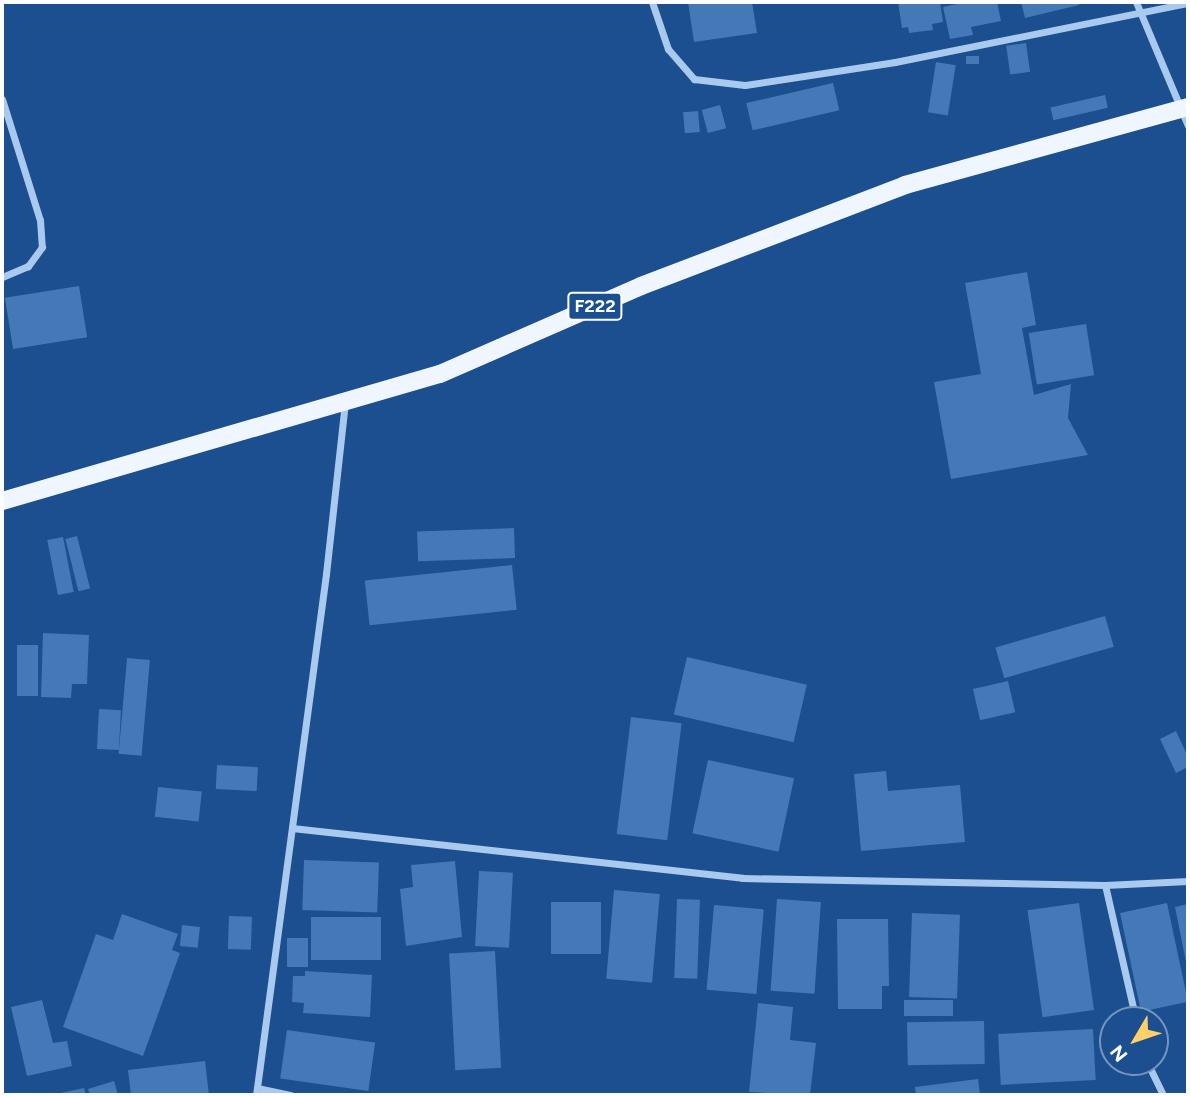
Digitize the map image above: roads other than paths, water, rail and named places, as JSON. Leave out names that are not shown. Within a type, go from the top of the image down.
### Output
[{"type":"main road","name":"F222","points":[[2,501],[439,374],[641,286],[905,185],[1186,114]]},
{"type":"street","points":[[652,2],[668,49],[694,79],[745,85],[895,62],[1137,6],[1188,3]]},
{"type":"street","points":[[1137,6],[1186,114]]},
{"type":"street","points":[[2,100],[40,220],[42,247],[28,266],[2,277]]},
{"type":"street","points":[[291,1095],[256,1092],[345,402]]},
{"type":"street","points":[[292,828],[742,878],[1105,885],[1188,881]]},
{"type":"street","points":[[1105,885],[1133,1006]]},
{"type":"street","points":[[1154,1076],[1163,1095]]}]
